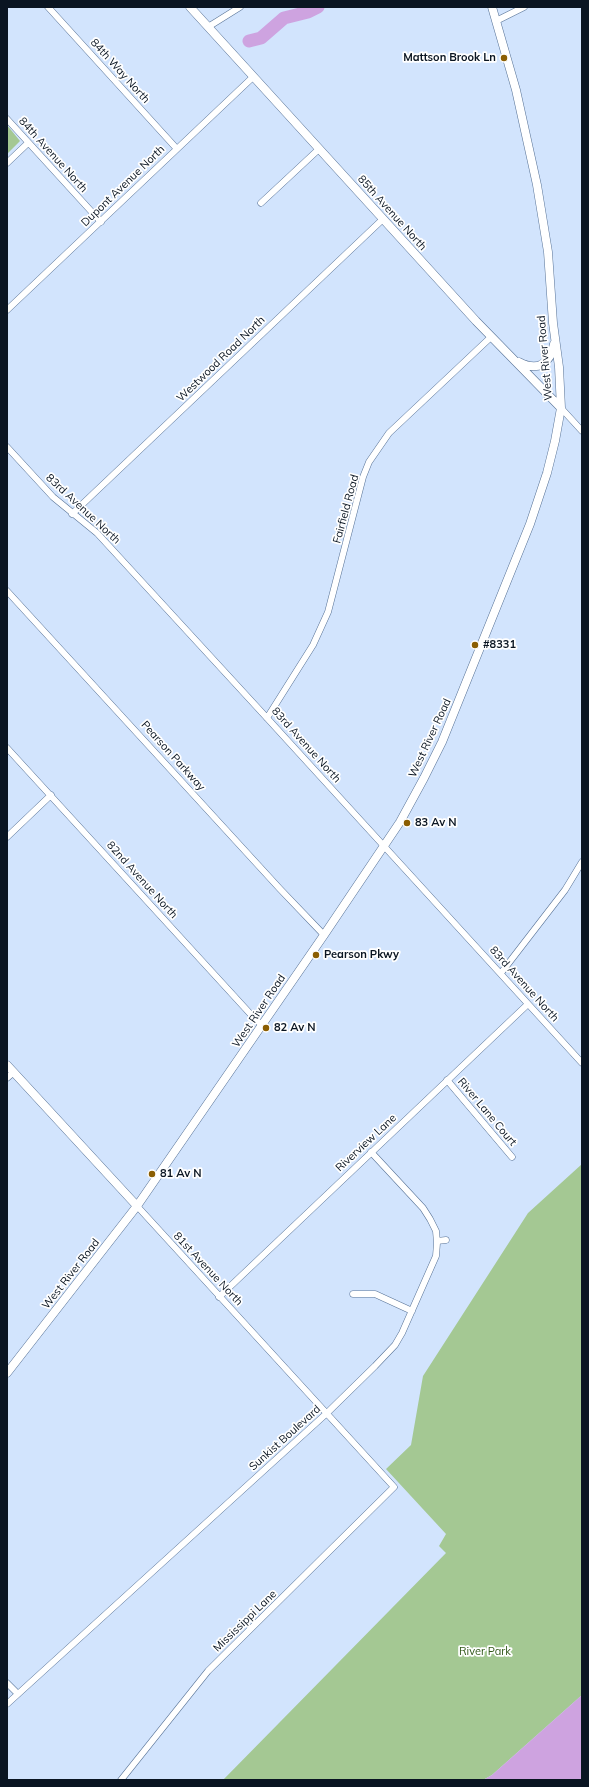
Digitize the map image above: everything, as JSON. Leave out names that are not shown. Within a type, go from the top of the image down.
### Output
[{"type":"street","name":"84th Way North","points":[[48,7],[177,149]]},
{"type":"street","name":"85th Avenue North","points":[[190,7],[491,337],[515,360],[582,431]]},
{"type":"street","points":[[208,27],[240,7]]},
{"type":"street","name":"West River Road","points":[[7,1373],[137,1206],[384,846],[424,778],[442,742],[521,548],[541,492],[551,457],[561,408],[559,367],[555,341],[548,252],[537,185],[522,112],[492,7]]},
{"type":"street","points":[[496,21],[524,7]]},
{"type":"street","name":"Dupont Avenue North","points":[[7,310],[253,77]]},
{"type":"street","name":"84th Avenue North","points":[[7,119],[101,222]]},
{"type":"street","points":[[7,163],[28,142]]},
{"type":"street","points":[[261,203],[319,149]]},
{"type":"street","name":"Westwood Road North","points":[[72,514],[383,219]]},
{"type":"street","name":"Fairfield Road","points":[[267,718],[313,646],[328,612],[363,477],[369,462],[390,433],[491,337]]},
{"type":"street","points":[[515,360],[528,366],[542,364],[550,357],[555,341]]},
{"type":"street","name":"83rd Avenue North","points":[[7,447],[53,497],[97,533],[582,1063]]},
{"type":"street","name":"Pearson Parkway","points":[[7,590],[274,883],[324,935]]},
{"type":"street","name":"82nd Avenue North","points":[[7,748],[262,1025]]},
{"type":"street","points":[[7,837],[51,795]]},
{"type":"street","points":[[501,973],[565,890],[582,862]]},
{"type":"street","name":"Riverview Lane","points":[[219,1297],[528,1004]]},
{"type":"street","name":"81st Avenue North","points":[[7,1065],[394,1487]]},
{"type":"street","points":[[7,1078],[14,1072]]},
{"type":"street","name":"River Lane Court","points":[[447,1080],[512,1157]]},
{"type":"street","name":"Sunkist Boulevard","points":[[7,1704],[327,1413],[386,1356],[402,1333],[436,1256],[436,1231],[423,1208],[371,1152]]},
{"type":"street","points":[[437,1241],[446,1240]]},
{"type":"street","points":[[353,1294],[375,1294],[412,1311]]},
{"type":"street","name":"Mississippi Lane","points":[[121,1780],[208,1671],[394,1487]]},
{"type":"street","points":[[7,1682],[18,1694]]},
{"type":"green space","points":[[7,125],[20,141],[7,154]]},
{"type":"green space","name":"River Park","points":[[582,1164],[582,1695],[492,1775],[483,1780],[223,1780],[446,1553],[439,1546],[446,1534],[386,1469],[411,1445],[423,1376],[528,1213]]},
{"type":"shaded area","points":[[582,1695],[582,1780],[483,1780],[492,1775]]},
{"type":"waterway","points":[[249,41],[261,38],[284,18],[308,12],[318,7]]},
{"type":"place","name":"Mattson Brook Ln","points":[[504,58]]},
{"type":"place","name":"#8331","points":[[475,645]]},
{"type":"place","name":"83 Av N","points":[[407,823]]},
{"type":"place","name":"Pearson Pkwy","points":[[316,955]]},
{"type":"place","name":"82 Av N","points":[[266,1028]]},
{"type":"place","name":"81 Av N","points":[[152,1174]]}]
